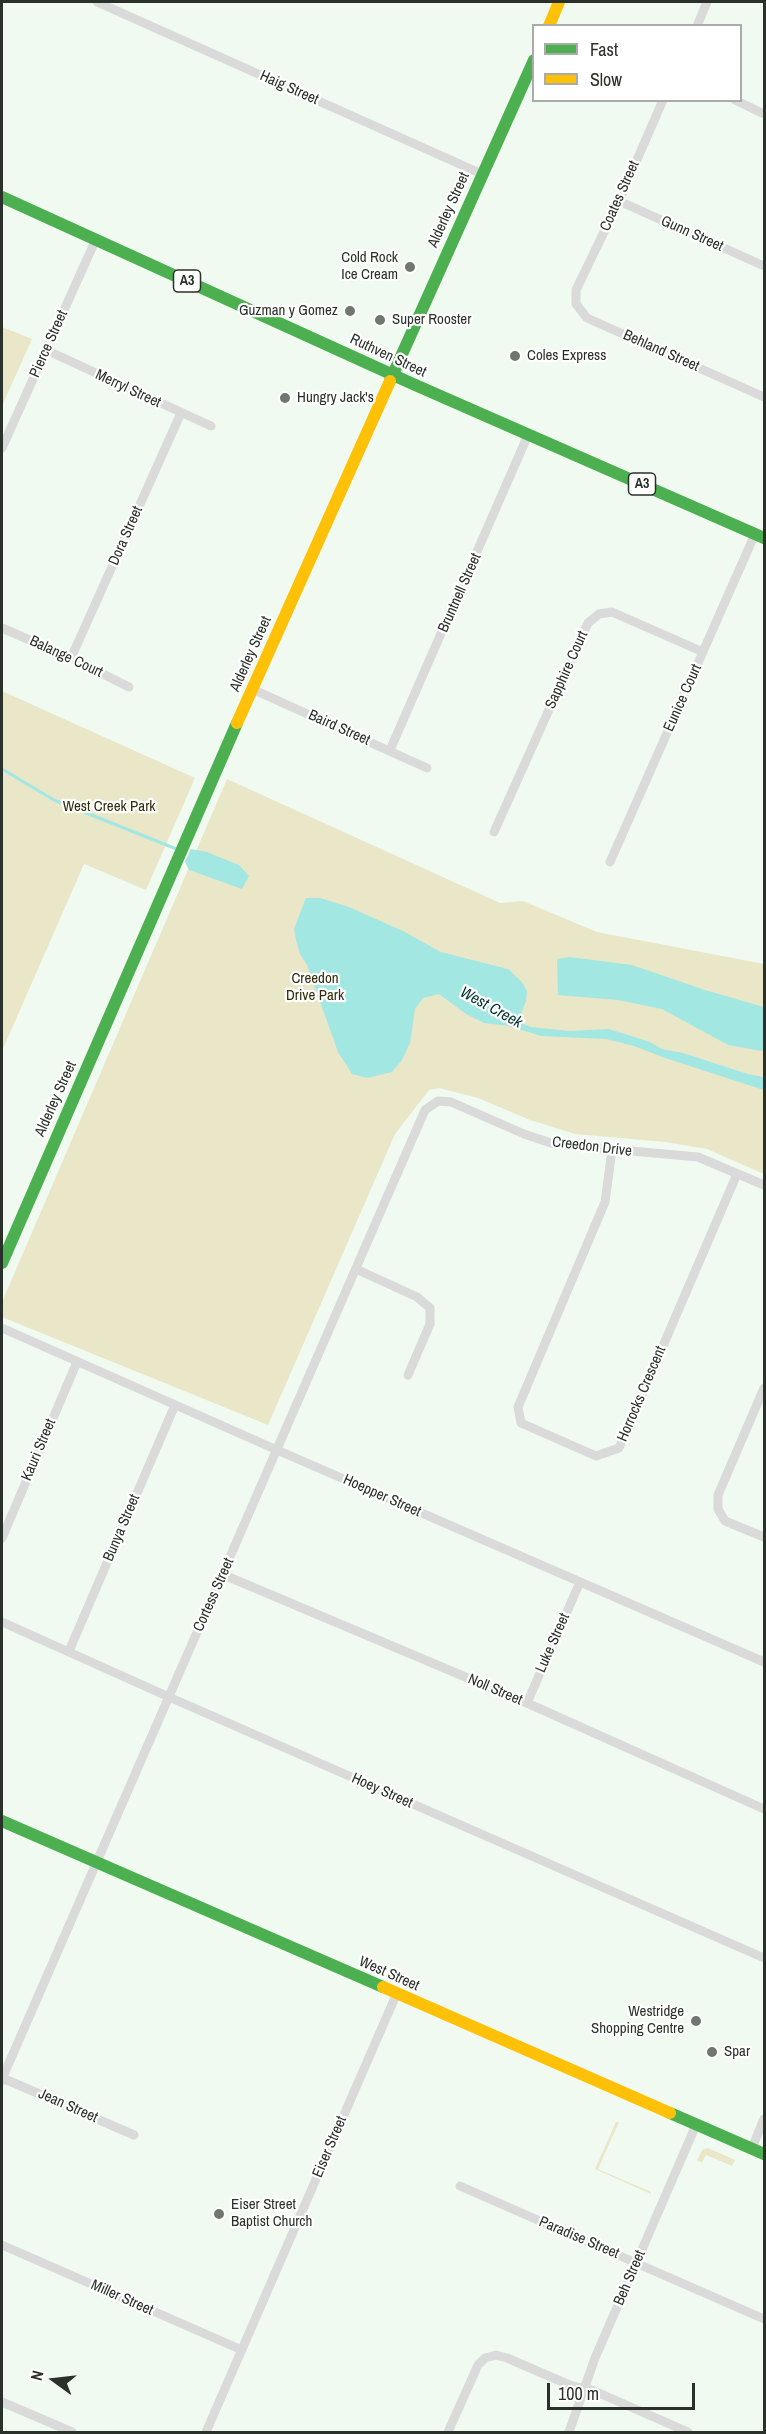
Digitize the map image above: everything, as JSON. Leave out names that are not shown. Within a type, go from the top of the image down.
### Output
[{"type":"main road","points":[[550,24],[560,2]]},
{"type":"main road","name":"Alderley Street","points":[[2,1263],[252,689],[532,64]]},
{"type":"main road","name":"Ruthven Street","points":[[2,197],[528,435],[760,536]]},
{"type":"main road","name":"West Street","points":[[2,1821],[765,2154]]},
{"type":"street","name":"Haig Street","points":[[97,2],[482,174]]},
{"type":"street","points":[[698,24],[707,2]]},
{"type":"street","name":"Coates Street","points":[[576,290],[619,201],[662,102]]},
{"type":"street","points":[[739,102],[765,114]]},
{"type":"street","name":"Gunn Street","points":[[619,201],[765,266]]},
{"type":"street","name":"Pierce Street","points":[[2,448],[96,239]]},
{"type":"street","name":"Behland Street","points":[[576,290],[576,304],[587,318],[765,397]]},
{"type":"street","name":"Merryl Street","points":[[46,350],[211,426]]},
{"type":"street","name":"Dora Street","points":[[71,658],[181,413]]},
{"type":"street","name":"Bruntnell Street","points":[[390,750],[528,435]]},
{"type":"street","name":"Eunice Court","points":[[610,862],[703,652],[760,536]]},
{"type":"street","name":"Sapphire Court","points":[[494,832],[588,623],[599,614],[612,612],[703,652]]},
{"type":"street","name":"Balange Court","points":[[2,628],[71,658],[129,687]]},
{"type":"street","name":"Baird Street","points":[[252,689],[427,768]]},
{"type":"street","name":"Creedon Drive","points":[[425,1110],[438,1101],[451,1102],[524,1134],[554,1144],[698,1157],[765,1185]]},
{"type":"street","name":"Cortess Street","points":[[2,2080],[425,1110]]},
{"type":"street","name":"Horrocks Crescent","points":[[612,1150],[605,1202],[518,1407],[521,1423],[596,1456],[619,1448],[737,1174]]},
{"type":"street","points":[[356,1269],[417,1297],[430,1308],[430,1324],[408,1375]]},
{"type":"street","name":"Hoepper Street","points":[[2,1328],[763,1661]]},
{"type":"street","name":"Kauri Street","points":[[2,1538],[77,1362]]},
{"type":"street","points":[[765,1388],[718,1495],[718,1509],[725,1521],[765,1537]]},
{"type":"street","name":"Bunya Street","points":[[69,1651],[175,1405]]},
{"type":"street","name":"Noll Street","points":[[224,1575],[527,1703],[765,1809]]},
{"type":"street","name":"Luke Street","points":[[527,1703],[580,1582]]},
{"type":"street","name":"Hoey Street","points":[[2,1622],[765,1958]]},
{"type":"street","points":[[763,1661],[765,1650]]},
{"type":"street","name":"Eiser Street","points":[[206,2433],[397,1993]]},
{"type":"street","name":"Jean Street","points":[[2,2080],[7,2080],[134,2135]]},
{"type":"street","points":[[752,2148],[765,2119]]},
{"type":"street","name":"Beh Street","points":[[569,2433],[583,2388],[696,2125]]},
{"type":"street","name":"Paradise Street","points":[[460,2186],[765,2319]]},
{"type":"street","name":"Miller Street","points":[[2,2245],[242,2350]]},
{"type":"street","points":[[448,2433],[478,2365],[490,2356],[502,2356],[572,2386],[592,2390],[688,2433]]},
{"type":"street","points":[[2,2402],[72,2433]]},
{"type":"green space","points":[[2,327],[32,339],[2,406]]},
{"type":"green space","name":"West Creek Park","points":[[2,691],[195,778],[146,890],[84,864],[2,1051]]},
{"type":"green space","name":"Creedon Drive Park","points":[[227,779],[500,903],[523,901],[597,932],[764,964],[764,1174],[707,1149],[665,1142],[575,1134],[530,1120],[478,1098],[439,1088],[429,1090],[395,1134],[268,1425],[2,1317],[2,1302]]},
{"type":"green space","points":[[616,2122],[619,2122],[598,2169],[651,2192],[651,2194],[595,2169]]},
{"type":"green space","points":[[708,2148],[735,2160],[732,2166],[706,2155],[702,2162],[697,2161],[702,2150]]},
{"type":"water","points":[[191,849],[207,852],[239,865],[249,876],[242,889],[189,870],[185,862]]},
{"type":"water","points":[[306,898],[320,898],[349,907],[403,931],[441,952],[508,969],[522,982],[527,991],[520,1016],[523,1024],[570,1031],[609,1029],[650,1042],[662,1049],[764,1077],[764,1090],[634,1046],[606,1039],[541,1036],[509,1026],[484,1023],[466,1014],[439,994],[423,998],[415,1009],[410,1043],[402,1060],[392,1072],[367,1078],[352,1074],[338,1052],[296,940],[294,929]]},
{"type":"water","points":[[570,957],[632,965],[764,1007],[764,1048],[762,1051],[728,1045],[662,1009],[618,1000],[558,995],[557,959]]},
{"type":"waterway","name":"West Creek","points":[[2,769],[54,800],[179,850]]},
{"type":"traffic: fast","points":[[390,381],[532,64]]},
{"type":"traffic: fast","points":[[2,197],[413,384],[764,538]]},
{"type":"traffic: fast","points":[[2,1263],[237,723]]},
{"type":"traffic: fast","points":[[2,1821],[383,1987]]},
{"type":"traffic: fast","points":[[670,2113],[764,2154]]},
{"type":"traffic: slow","points":[[550,24],[559,2]]},
{"type":"traffic: slow","points":[[237,723],[390,381]]},
{"type":"traffic: slow","points":[[383,1987],[670,2113]]},
{"type":"place","name":"Cold Rock Ice Cream","points":[[410,267]]},
{"type":"place","name":"Guzman y Gomez","points":[[350,311]]},
{"type":"place","name":"Super Rooster","points":[[380,320]]},
{"type":"place","name":"Coles Express","points":[[515,356]]},
{"type":"place","name":"Hungry Jack's","points":[[285,398]]},
{"type":"place","name":"Westridge Shopping Centre","points":[[696,2021]]},
{"type":"place","name":"Spar","points":[[712,2052]]},
{"type":"place","name":"Eiser Street Baptist Church","points":[[219,2214]]}]
